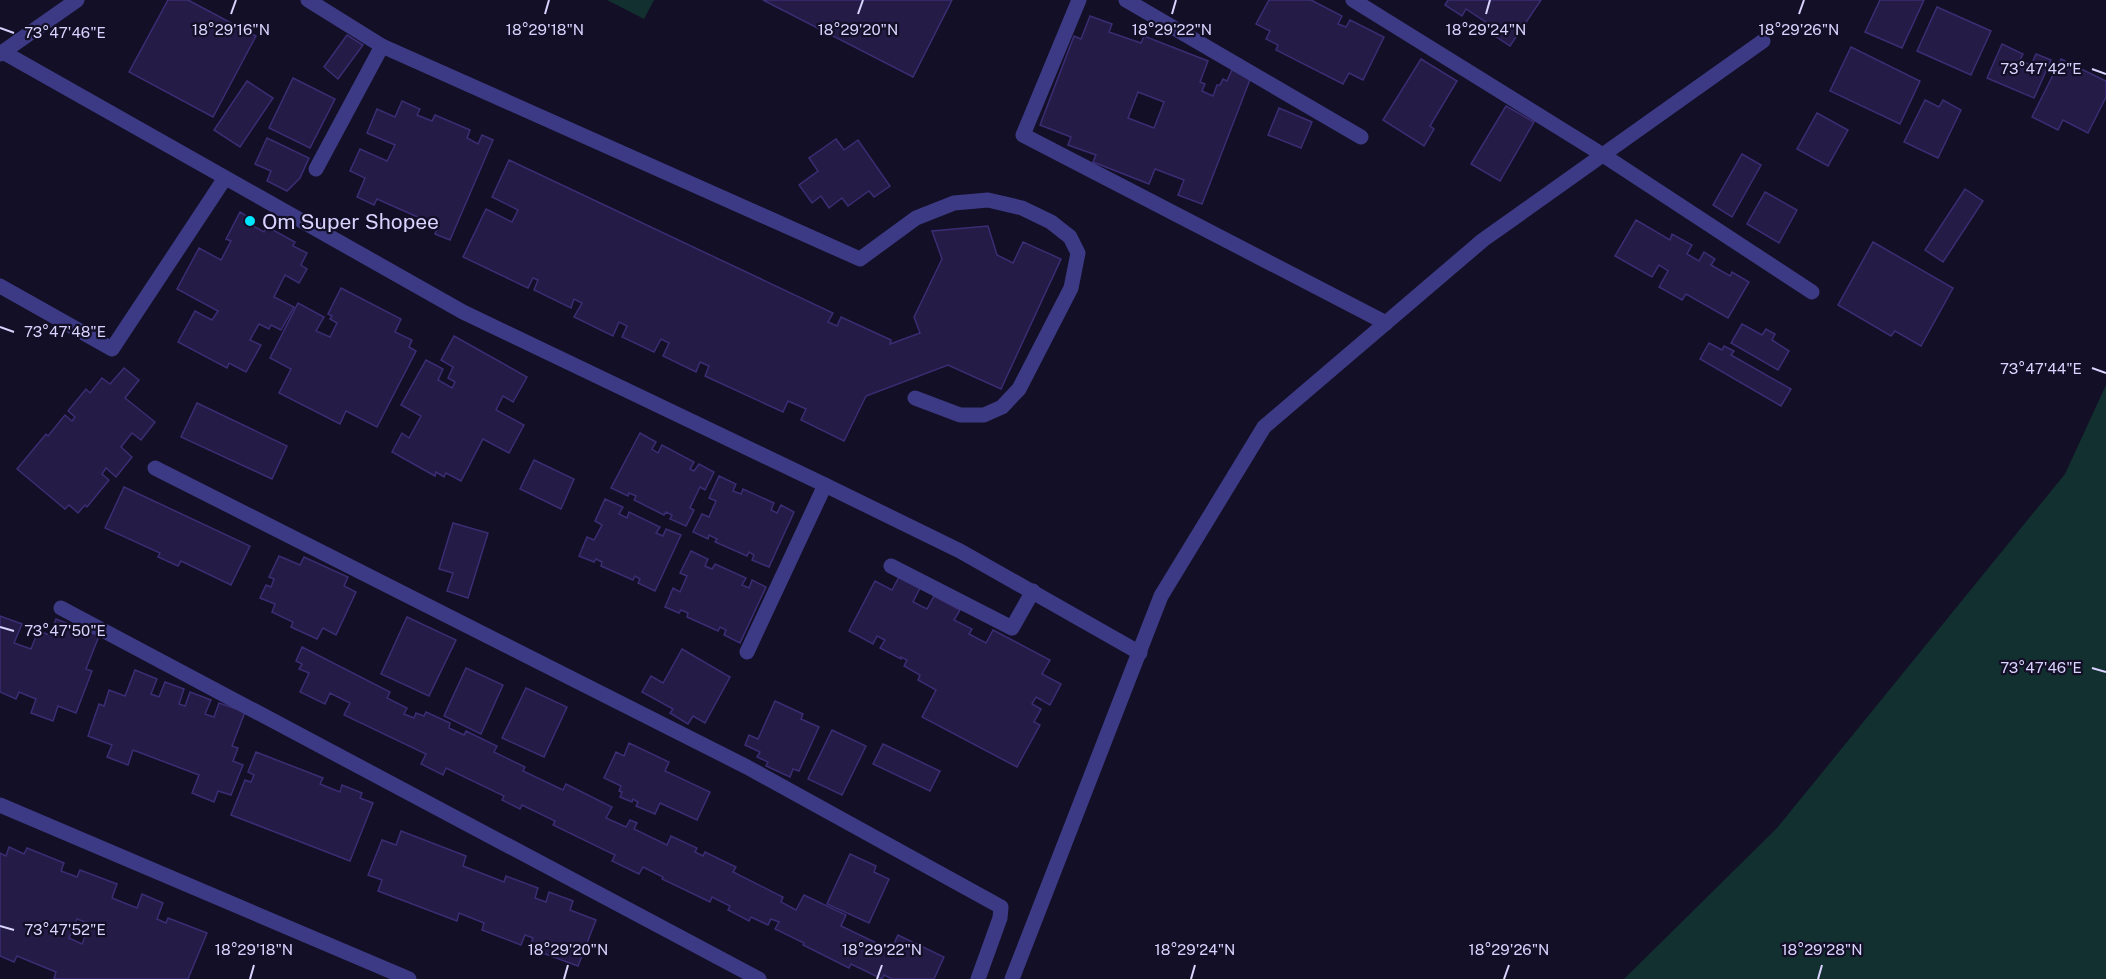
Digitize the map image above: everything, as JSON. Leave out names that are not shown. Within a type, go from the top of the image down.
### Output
[{"type":"street","points":[[77,0],[1,52],[463,312],[960,551],[1140,653]]},
{"type":"street","points":[[308,0],[382,46],[860,259],[916,218],[954,203],[988,200],[1022,208],[1051,222],[1070,237],[1078,253],[1071,288],[1019,389],[1002,407],[984,415],[960,415],[938,409],[915,398]]},
{"type":"street","points":[[1079,0],[1023,135],[1386,322]]},
{"type":"street","points":[[1126,0],[1361,137]]},
{"type":"street","points":[[1353,0],[1603,155],[1812,292]]},
{"type":"street","points":[[1012,979],[1161,596],[1264,427],[1483,240],[1763,41]]},
{"type":"street","points":[[316,169],[382,46]]},
{"type":"street","points":[[0,286],[112,349],[225,178]]},
{"type":"street","points":[[155,468],[747,766],[1001,907],[1000,918],[978,979]]},
{"type":"street","points":[[747,652],[825,485]]},
{"type":"street","points":[[891,566],[1012,628],[1033,591]]},
{"type":"street","points":[[61,608],[759,979]]},
{"type":"street","points":[[0,805],[409,979]]},
{"type":"green space","points":[[607,0],[654,0],[644,19]]},
{"type":"green space","points":[[2106,385],[2106,979],[1624,979],[1777,828],[2065,474]]},
{"type":"building","points":[[168,0],[188,0],[256,36],[213,117],[129,72]]},
{"type":"building","points":[[763,0],[952,0],[913,77]]},
{"type":"building","points":[[1269,0],[1311,0],[1342,16],[1338,24],[1346,27],[1350,20],[1384,37],[1363,80],[1349,73],[1343,84],[1276,50],[1278,45],[1266,39],[1270,31],[1256,24]]},
{"type":"building","points":[[1448,0],[1541,0],[1510,46],[1495,36],[1499,31],[1466,9],[1462,16],[1445,5]]},
{"type":"building","points":[[1880,0],[1924,0],[1902,48],[1865,32]]},
{"type":"building","points":[[1937,7],[1991,31],[1971,75],[1917,51]]},
{"type":"building","points":[[1090,16],[1112,24],[1109,32],[1141,43],[1144,36],[1208,61],[1200,82],[1205,84],[1202,91],[1213,96],[1217,85],[1220,85],[1223,79],[1227,81],[1232,70],[1251,77],[1202,204],[1178,195],[1184,180],[1155,169],[1149,184],[1093,162],[1096,155],[1068,145],[1071,137],[1040,125],[1074,36],[1081,39]],"holes":[[[1138,92],[1164,102],[1154,128],[1128,118]]]},
{"type":"building","points":[[347,35],[363,45],[338,79],[324,67]]},
{"type":"building","points":[[2002,44],[2023,54],[2020,60],[2031,65],[2036,54],[2051,60],[2034,98],[1987,78]]},
{"type":"building","points":[[1851,47],[1920,81],[1900,124],[1830,91]]},
{"type":"building","points":[[1421,59],[1457,81],[1430,126],[1434,129],[1424,146],[1383,120]]},
{"type":"building","points":[[2061,59],[2106,81],[2106,97],[2088,133],[2063,120],[2058,130],[2032,117]]},
{"type":"building","points":[[293,78],[335,99],[310,148],[269,128]]},
{"type":"building","points":[[247,81],[273,98],[240,147],[214,130]]},
{"type":"building","points":[[1925,100],[1939,107],[1943,100],[1961,110],[1938,158],[1904,142]]},
{"type":"building","points":[[402,101],[420,109],[417,115],[432,121],[435,115],[470,130],[467,138],[478,144],[482,135],[493,140],[450,240],[435,234],[438,226],[377,199],[374,205],[357,197],[365,178],[350,171],[360,149],[387,161],[395,145],[367,133],[377,109],[395,117]]},
{"type":"building","points":[[1506,106],[1534,122],[1500,181],[1471,164]]},
{"type":"building","points":[[1279,108],[1312,122],[1301,148],[1268,135]]},
{"type":"building","points":[[1817,113],[1848,130],[1828,166],[1797,149]]},
{"type":"building","points":[[267,138],[309,158],[300,178],[287,191],[267,181],[271,171],[255,164]]},
{"type":"building","points":[[836,139],[844,150],[858,140],[890,186],[874,197],[869,191],[848,206],[842,198],[829,208],[821,196],[812,203],[799,185],[818,171],[809,158]]},
{"type":"building","points":[[1742,154],[1761,165],[1732,217],[1713,205]]},
{"type":"building","points":[[509,160],[833,313],[828,322],[837,326],[841,317],[891,340],[890,344],[920,333],[914,317],[942,259],[932,231],[988,226],[997,255],[1013,263],[1023,242],[1061,259],[1001,389],[948,365],[866,396],[844,441],[801,420],[806,409],[788,401],[783,412],[705,376],[709,366],[700,362],[696,372],[663,356],[669,343],[661,339],[654,352],[622,337],[627,326],[619,322],[613,336],[574,317],[582,303],[574,299],[571,308],[534,290],[538,280],[533,278],[528,288],[463,257],[486,209],[512,222],[518,210],[492,197]]},
{"type":"building","points":[[1965,189],[1983,201],[1943,262],[1925,250]]},
{"type":"building","points":[[1765,192],[1797,210],[1779,243],[1747,224]]},
{"type":"building","points":[[240,212],[250,218],[248,223],[264,232],[266,226],[295,242],[293,246],[307,253],[301,265],[307,269],[299,283],[285,275],[274,297],[294,307],[281,330],[271,325],[269,329],[259,324],[250,340],[261,345],[246,372],[229,363],[227,368],[178,342],[195,311],[212,320],[218,311],[177,289],[199,248],[221,260],[231,241],[226,239]]},
{"type":"building","points":[[1636,220],[1670,240],[1672,234],[1692,245],[1687,254],[1699,261],[1704,252],[1715,259],[1711,265],[1730,276],[1732,272],[1749,282],[1728,318],[1686,294],[1682,300],[1659,287],[1668,271],[1659,265],[1652,277],[1615,256]]},
{"type":"building","points":[[1873,242],[1953,288],[1921,346],[1895,331],[1891,336],[1838,305]]},
{"type":"building","points":[[341,288],[401,319],[395,332],[412,340],[409,347],[416,351],[377,427],[346,411],[340,424],[279,393],[291,369],[270,358],[298,303],[324,317],[316,331],[330,337],[337,323],[330,319],[332,316],[328,314]]},
{"type":"building","points":[[1742,324],[1762,335],[1766,329],[1775,334],[1772,340],[1789,351],[1778,370],[1731,343]]},
{"type":"building","points":[[454,336],[527,377],[513,402],[503,396],[496,410],[524,425],[509,453],[483,439],[461,481],[446,473],[444,477],[436,472],[435,476],[392,452],[402,433],[409,438],[421,416],[401,405],[426,360],[443,369],[438,380],[452,388],[455,382],[448,378],[453,367],[441,360]]},
{"type":"building","points":[[1709,343],[1722,350],[1724,346],[1734,351],[1731,355],[1791,389],[1781,406],[1700,359]]},
{"type":"building","points":[[124,368],[139,380],[125,398],[155,422],[141,440],[132,433],[121,447],[132,457],[116,477],[106,468],[102,474],[109,480],[87,507],[85,505],[78,513],[69,505],[65,509],[17,469],[65,415],[72,421],[75,417],[68,411],[86,389],[90,393],[102,378],[110,384]]},
{"type":"building","points":[[197,403],[287,446],[272,479],[181,437]]},
{"type":"building","points":[[640,433],[656,442],[652,449],[658,453],[662,445],[694,462],[690,469],[694,471],[699,464],[714,472],[705,490],[700,487],[690,508],[694,510],[686,526],[670,519],[672,515],[666,512],[664,515],[634,500],[636,496],[629,493],[628,496],[611,488]]},
{"type":"building","points":[[534,460],[574,479],[561,509],[520,489]]},
{"type":"building","points":[[719,476],[736,484],[733,491],[741,494],[743,489],[774,503],[771,510],[777,513],[781,505],[794,512],[769,567],[752,560],[754,555],[749,552],[747,556],[715,542],[717,539],[709,535],[708,539],[693,532],[702,514],[709,517],[716,501],[709,498]]},
{"type":"building","points":[[124,487],[250,546],[231,585],[181,561],[178,566],[158,557],[160,553],[105,528]]},
{"type":"building","points":[[605,499],[623,507],[619,514],[627,518],[629,512],[660,527],[656,533],[663,536],[666,529],[681,535],[655,591],[638,583],[640,579],[635,576],[633,580],[601,566],[602,562],[596,559],[594,562],[579,556],[587,537],[594,540],[602,525],[595,521]]},
{"type":"building","points":[[453,523],[488,533],[468,598],[447,591],[453,573],[439,569]]},
{"type":"building","points":[[691,551],[708,559],[705,566],[712,569],[715,564],[746,578],[742,585],[749,588],[752,580],[766,587],[740,643],[724,635],[726,630],[720,627],[718,631],[687,617],[688,613],[681,610],[679,613],[665,607],[673,588],[680,592],[687,576],[680,573]]},
{"type":"building","points":[[279,556],[300,565],[304,557],[348,577],[344,586],[356,592],[336,635],[323,628],[317,639],[291,627],[293,622],[272,612],[275,604],[260,598],[266,585],[271,587],[274,579],[269,577]]},
{"type":"building","points":[[899,577],[920,588],[913,602],[927,609],[934,596],[960,610],[954,620],[972,629],[969,634],[986,643],[993,630],[1050,660],[1042,674],[1061,684],[1050,705],[1036,697],[1032,704],[1041,709],[1034,722],[1040,725],[1017,767],[922,717],[936,690],[918,680],[920,675],[904,666],[907,660],[880,648],[885,640],[877,636],[873,644],[849,631],[875,581],[892,590]]},
{"type":"building","points":[[0,616],[22,624],[14,643],[31,649],[38,631],[50,635],[56,619],[99,636],[86,669],[92,671],[76,713],[58,706],[53,721],[31,713],[36,699],[19,692],[16,699],[0,692]]},
{"type":"building","points":[[407,617],[456,640],[429,696],[381,674]]},
{"type":"building","points":[[302,647],[390,692],[387,698],[407,708],[404,714],[414,718],[416,713],[424,716],[426,712],[450,723],[449,728],[464,735],[466,731],[497,746],[494,752],[525,767],[523,771],[563,790],[566,784],[612,807],[606,818],[626,827],[630,820],[637,823],[634,829],[667,845],[671,836],[697,848],[695,852],[703,856],[705,852],[736,867],[733,872],[783,897],[781,902],[796,910],[804,895],[846,915],[841,926],[891,950],[898,935],[944,957],[934,979],[892,979],[884,975],[882,979],[851,964],[849,968],[775,929],[779,922],[771,919],[768,925],[751,917],[749,921],[728,910],[730,906],[712,897],[710,902],[662,879],[663,877],[643,867],[639,874],[612,861],[615,855],[553,825],[555,821],[522,805],[520,809],[502,800],[504,796],[446,768],[443,775],[421,764],[426,754],[344,715],[350,703],[330,693],[325,704],[300,692],[309,673],[299,669],[302,664],[296,661]]},
{"type":"building","points":[[682,649],[730,677],[705,723],[693,716],[688,724],[670,713],[673,709],[642,692],[651,676],[663,683]]},
{"type":"building","points":[[466,668],[503,685],[481,734],[444,716]]},
{"type":"building","points":[[135,670],[157,679],[151,694],[159,697],[165,682],[184,689],[179,704],[185,706],[190,692],[211,700],[205,714],[214,717],[219,703],[245,712],[232,746],[238,748],[233,761],[243,765],[231,795],[218,791],[214,802],[192,793],[199,775],[133,750],[128,765],[107,757],[112,745],[88,736],[99,704],[104,706],[109,690],[125,696]]},
{"type":"building","points":[[526,688],[567,707],[544,757],[502,738]]},
{"type":"building","points":[[775,701],[803,714],[801,719],[819,727],[799,771],[793,769],[790,777],[766,766],[768,762],[757,757],[760,752],[745,745],[749,735],[758,739]]},
{"type":"building","points":[[832,730],[866,746],[842,795],[808,779]]},
{"type":"building","points":[[629,743],[669,762],[665,771],[710,792],[697,820],[660,803],[655,814],[636,806],[638,802],[633,799],[632,802],[620,797],[621,786],[604,778],[616,752],[624,756]]},
{"type":"building","points":[[883,744],[940,771],[930,791],[873,764]]},
{"type":"building","points":[[256,752],[323,778],[320,784],[340,792],[342,785],[362,793],[360,798],[373,803],[350,861],[231,815],[245,780],[251,782],[254,775],[248,772]]},
{"type":"building","points":[[401,831],[466,856],[463,866],[504,882],[506,876],[538,888],[535,898],[546,902],[549,892],[573,901],[570,910],[596,920],[578,966],[529,948],[533,938],[525,935],[521,945],[482,930],[484,923],[459,913],[457,921],[378,891],[382,880],[368,875],[382,840],[396,845]]},
{"type":"building","points":[[9,847],[24,854],[27,848],[64,863],[61,871],[77,877],[80,870],[117,884],[112,898],[137,908],[142,894],[163,903],[157,919],[166,923],[168,918],[207,933],[188,979],[57,979],[54,978],[56,972],[17,956],[14,962],[0,956],[0,853],[6,856]],"holes":[[[77,919],[90,924],[82,944],[69,938]]]},
{"type":"building","points":[[850,854],[876,866],[874,872],[889,879],[869,923],[827,904]]},
{"type":"place","name":"Om Super Shopee","points":[[250,221]]}]
